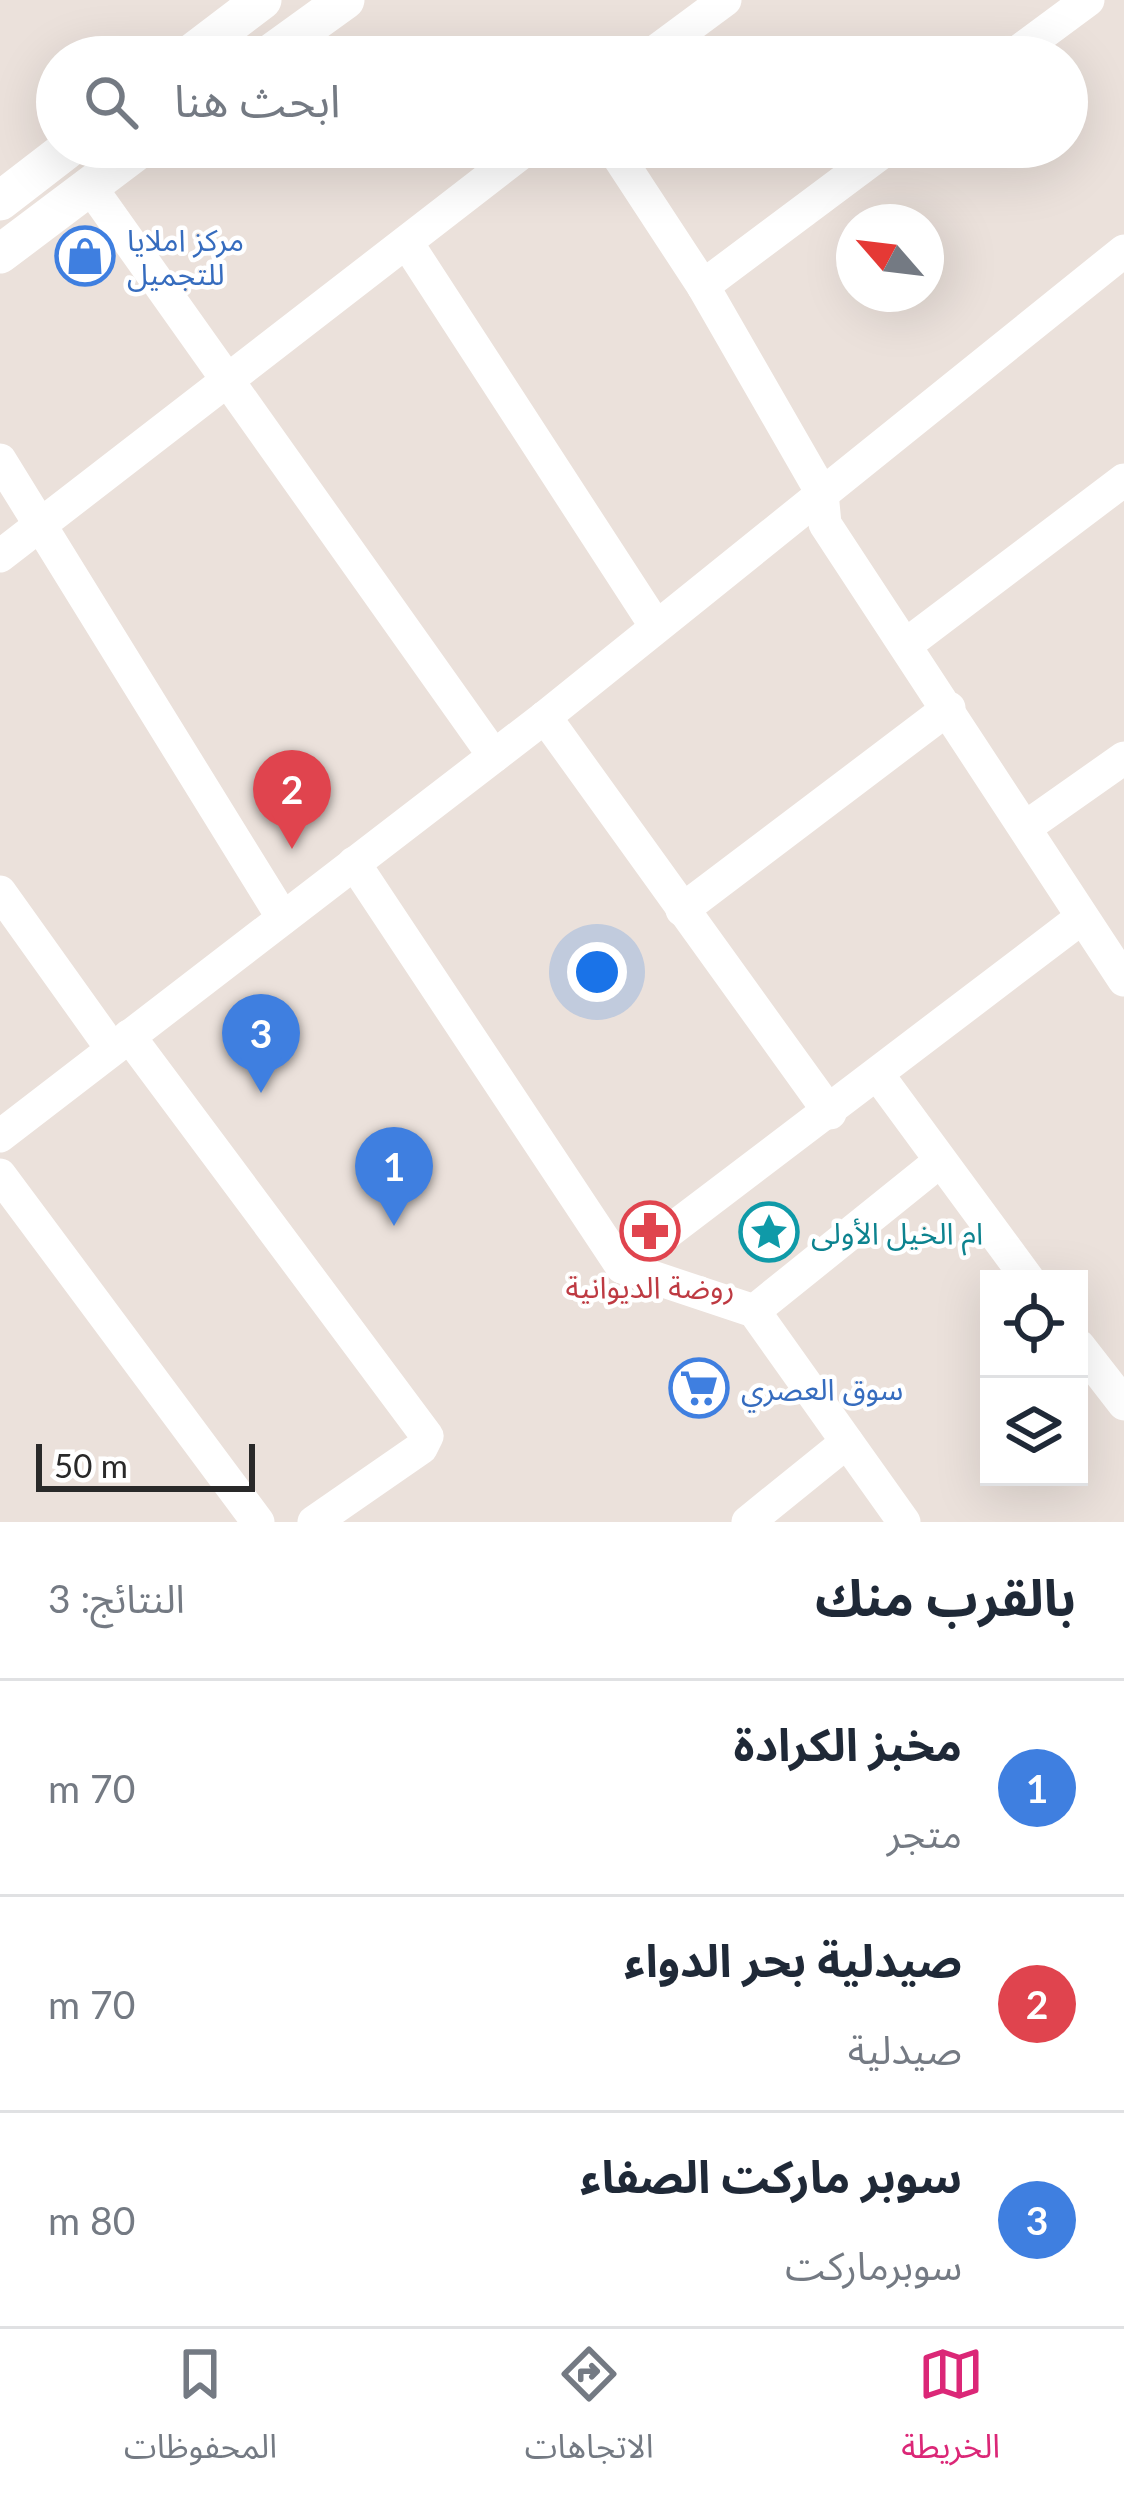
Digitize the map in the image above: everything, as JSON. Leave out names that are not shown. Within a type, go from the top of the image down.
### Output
[{"type":"street","points":[[215,36],[262,0]]},
{"type":"street","points":[[295,36],[345,0]]},
{"type":"street","points":[[676,36],[725,0]]},
{"type":"street","points":[[1039,36],[1088,0]]},
{"type":"street","points":[[42,168],[3,198],[15,243],[113,168]]},
{"type":"street","points":[[0,556],[503,168]]},
{"type":"street","points":[[625,168],[703,286],[822,493],[825,524],[1124,980]]},
{"type":"street","points":[[703,286],[861,168]]},
{"type":"street","points":[[89,185],[494,756]]},
{"type":"street","points":[[407,243],[655,625]]},
{"type":"street","points":[[0,1136],[494,756],[1124,251]]},
{"type":"street","points":[[0,460],[283,918]]},
{"type":"street","points":[[907,644],[1124,480]]},
{"type":"street","points":[[682,910],[949,708]]},
{"type":"street","points":[[544,716],[830,1114]]},
{"type":"street","points":[[1026,827],[1124,758]]},
{"type":"street","points":[[354,863],[622,1267],[754,1311],[904,1522]]},
{"type":"street","points":[[0,892],[427,1436],[421,1448],[322,1519]]},
{"type":"street","points":[[622,1267],[830,1114],[1080,919]]},
{"type":"street","points":[[878,1075],[1021,1270]]},
{"type":"street","points":[[754,1311],[938,1162]]},
{"type":"street","points":[[0,1175],[258,1522]]},
{"type":"street","points":[[1088,1358],[1124,1404]]},
{"type":"street","points":[[748,1522],[847,1442]]},
{"type":"place","name":"مركز املايا للتجميل","points":[[85,256]]},
{"type":"place","name":"صيدلية بحر الدواء","points":[[292,849]]},
{"type":"place","name":"سوبر ماركت الصفاء","points":[[261,1093]]},
{"type":"place","name":"مخبز الكرادة","points":[[394,1226]]},
{"type":"place","name":"روضة الديوانية","points":[[650,1231]]},
{"type":"place","name":"ام الخيل الأولى","points":[[769,1232]]},
{"type":"place","name":"سوق العصري","points":[[699,1388]]}]
